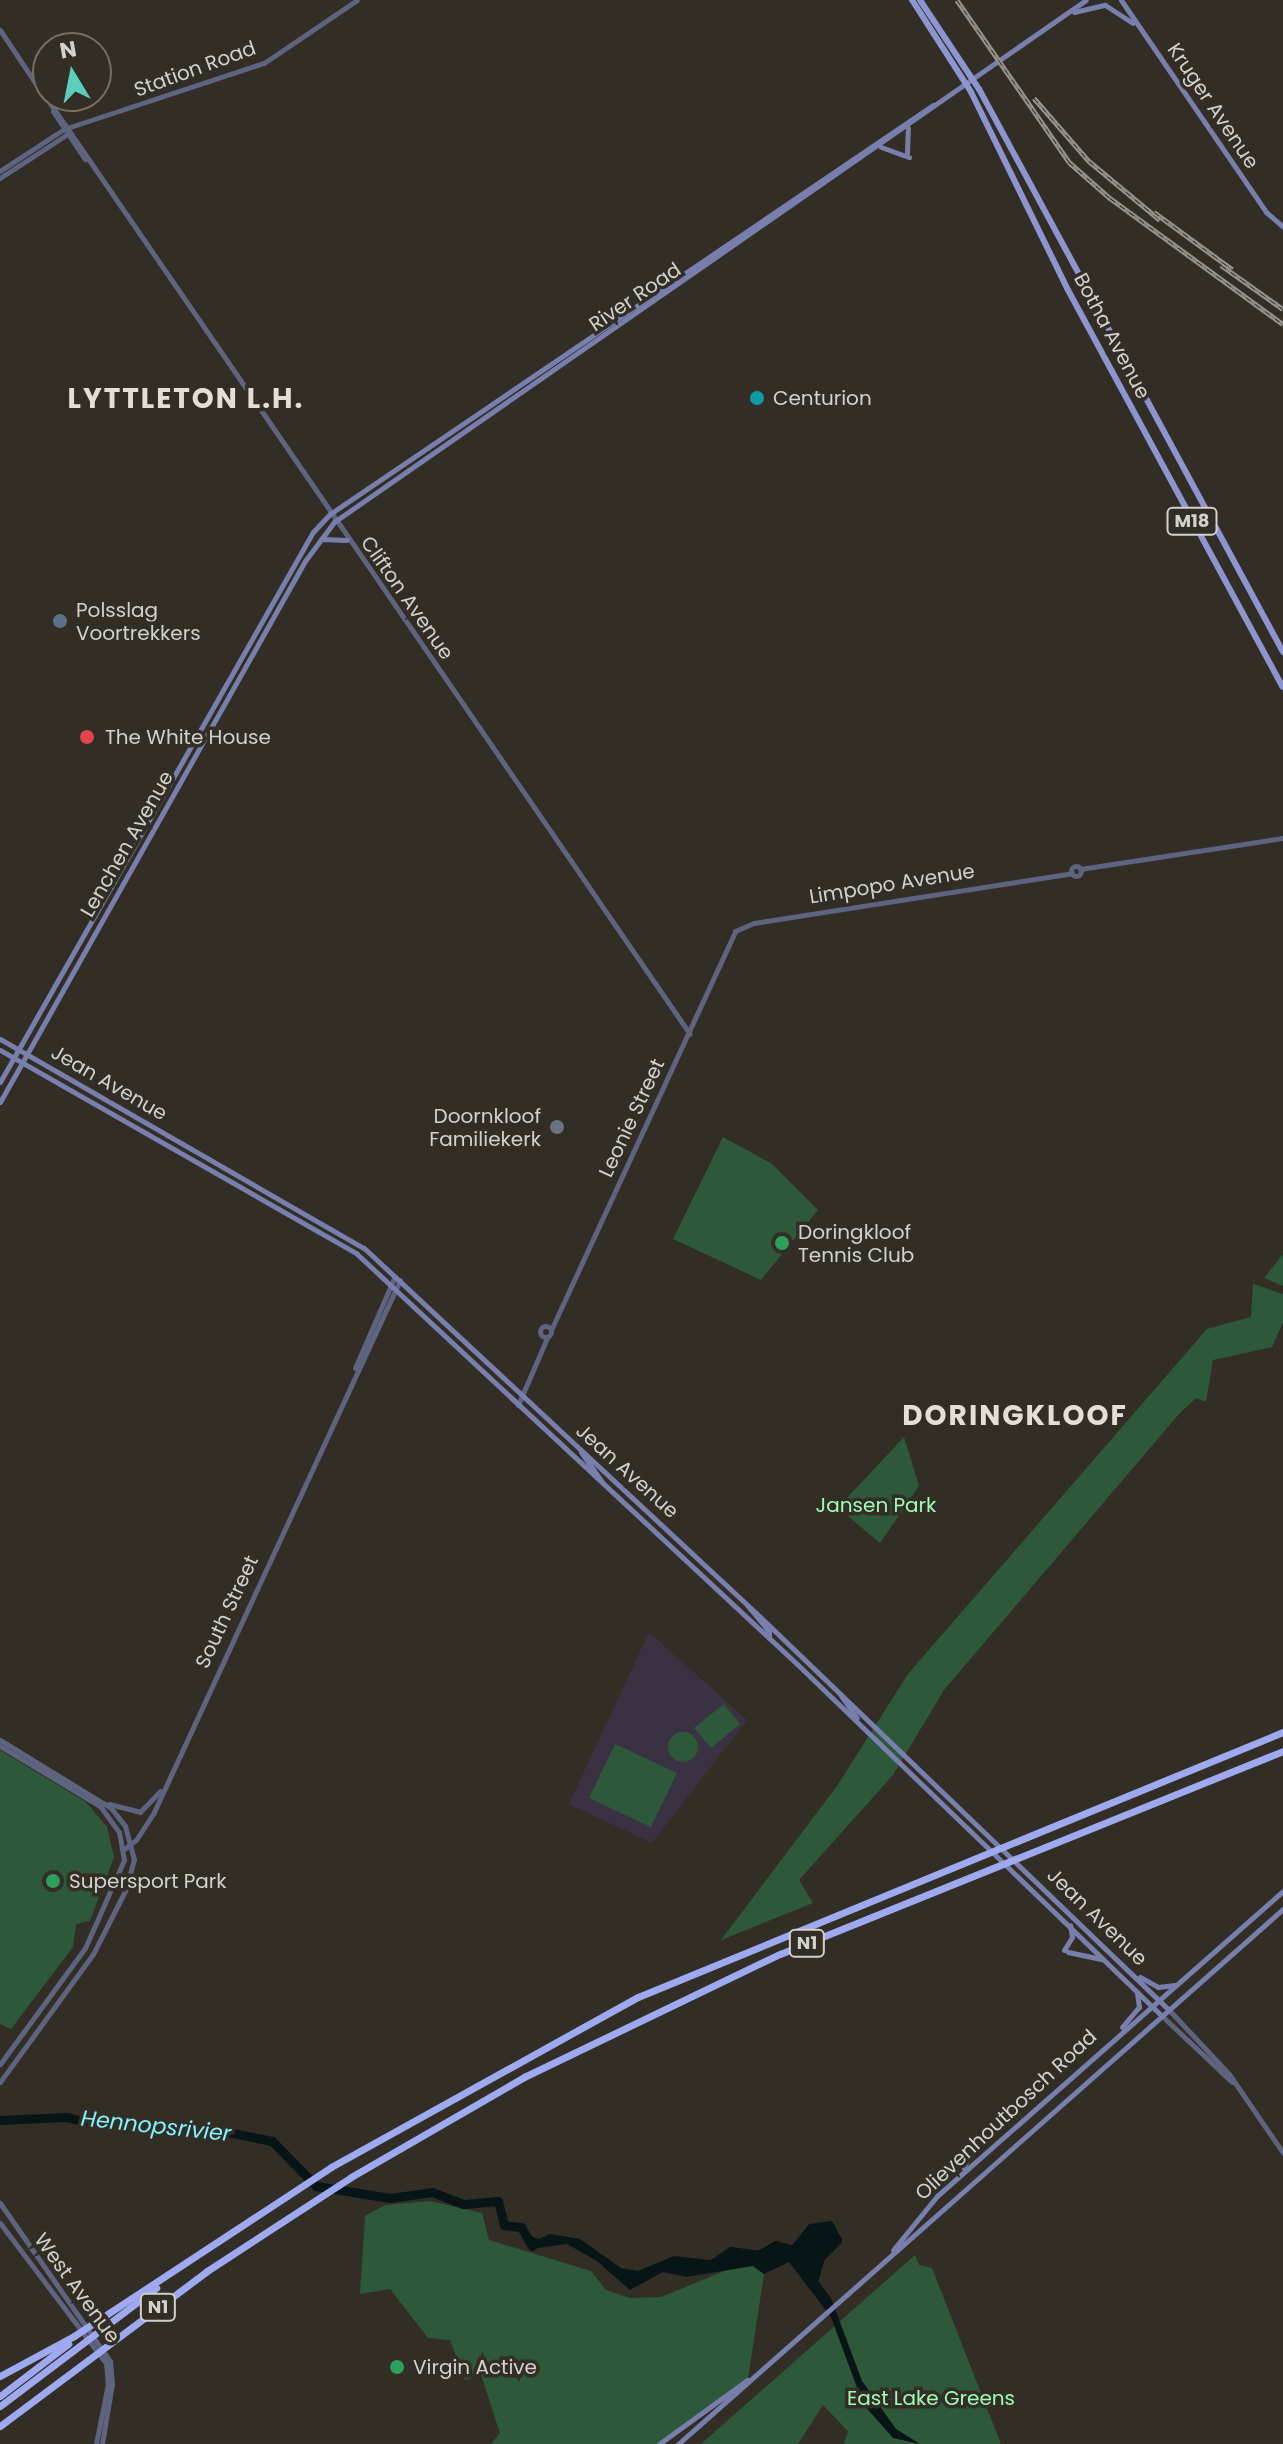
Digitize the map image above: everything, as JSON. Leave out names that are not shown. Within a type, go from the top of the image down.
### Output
[{"type":"highway","name":"N1","points":[[0,2406],[195,2257],[331,2167],[638,1997],[1283,1732]]},
{"type":"highway","name":"N1","points":[[0,2426],[90,2356],[310,2203],[511,2084],[647,2014],[927,1893],[1283,1751]]},
{"type":"highway","points":[[0,2376],[74,2336],[195,2257]]},
{"type":"highway","points":[[0,2396],[74,2336]]},
{"type":"main road","name":"Botha Avenue","points":[[912,0],[971,92],[1068,290],[1283,687]]},
{"type":"main road","name":"Botha Avenue","points":[[920,0],[979,89],[1283,652]]},
{"type":"main road","name":"River Road","points":[[330,514],[1086,0]]},
{"type":"main road","name":"Kruger Avenue","points":[[1121,0],[1266,212],[1283,227]]},
{"type":"main road","points":[[1062,16],[1105,5],[1142,32]]},
{"type":"main road","name":"River Road","points":[[334,522],[881,147],[953,92]]},
{"type":"main road","points":[[881,147],[908,155],[909,127]]},
{"type":"main road","name":"Lenchen Avenue","points":[[0,1082],[292,562],[330,514]]},
{"type":"main road","name":"Lenchen Avenue","points":[[0,1102],[318,540],[334,522]]},
{"type":"main road","points":[[318,540],[329,536],[347,540]]},
{"type":"main road","name":"Jean Avenue","points":[[0,1039],[312,1222],[350,1248],[768,1638],[1070,1924],[1162,2016]]},
{"type":"main road","name":"Jean Avenue","points":[[0,1050],[91,1103],[358,1244],[747,1604],[1169,2010]]},
{"type":"main road","points":[[73,1082],[91,1096],[91,1103]]},
{"type":"main road","points":[[580,1450],[602,1482]]},
{"type":"main road","points":[[747,1604],[768,1630],[768,1638]]},
{"type":"main road","points":[[839,1691],[861,1726]]},
{"type":"main road","name":"Olievenhoutbosch Road","points":[[882,2263],[956,2178],[1283,1891]]},
{"type":"main road","name":"Olievenhoutbosch Road","points":[[678,2444],[1283,1909]]},
{"type":"main road","points":[[1070,1924],[1072,1937],[1066,1951],[1090,1953],[1109,1964]]},
{"type":"main road","points":[[1124,1965],[1152,1985],[1175,1985]]},
{"type":"main road","points":[[1099,2051],[1137,2011],[1137,1991]]},
{"type":"main road","points":[[956,2178],[970,2159],[972,2143]]},
{"type":"main road","name":"Olievenhoutbosch Road","points":[[659,2444],[767,2365]]},
{"type":"street","name":"Station Road","points":[[69,130],[264,63],[357,0]]},
{"type":"street","name":"Clifton Avenue","points":[[0,30],[334,522],[690,1034]]},
{"type":"street","points":[[0,171],[69,130]]},
{"type":"street","points":[[0,178],[69,130]]},
{"type":"street","name":"Limpopo Avenue","points":[[733,933],[748,924],[1283,838]]},
{"type":"street","name":"Leonie Street","points":[[548,1328],[557,1315],[690,1034],[733,933]]},
{"type":"street","points":[[680,1021],[696,1018]]},
{"type":"street","name":"South Street","points":[[132,1845],[167,1783],[397,1278]]},
{"type":"street","points":[[518,1405],[547,1338],[548,1328]]},
{"type":"street","points":[[540,1334],[548,1328]]},
{"type":"street","points":[[540,1334],[541,1350]]},
{"type":"street","points":[[540,1334],[547,1338]]},
{"type":"street","points":[[0,1740],[105,1802],[140,1812],[167,1783]]},
{"type":"street","points":[[0,1746],[100,1806],[115,1824],[123,1850],[120,1876],[91,1939],[0,2064]]},
{"type":"street","points":[[0,2082],[100,1943],[130,1880],[132,1845],[122,1821],[105,1802]]},
{"type":"street","points":[[123,1850],[132,1845]]},
{"type":"street","points":[[1169,2010],[1236,2085],[1283,2153]]},
{"type":"street","points":[[1162,2016],[1236,2085]]},
{"type":"street","name":"West Avenue","points":[[0,2203],[110,2361],[112,2384],[99,2444]]},
{"type":"street","name":"West Avenue","points":[[0,2223],[106,2363],[108,2384],[99,2444]]},
{"type":"shaded area","points":[[649,1632],[747,1720],[652,1843],[569,1804]]},
{"type":"shaded area","points":[[829,2225],[837,2240],[812,2273],[831,2298],[862,2381],[896,2429],[920,2444],[893,2438],[863,2404],[831,2317],[789,2262],[764,2274],[753,2266],[686,2277],[663,2272],[630,2290],[597,2261],[567,2244],[530,2249],[524,2241],[529,2235],[539,2239],[550,2234],[580,2239],[621,2268],[638,2271],[674,2256],[710,2260],[731,2251],[758,2255],[776,2245],[793,2250],[811,2228]]},
{"type":"green space","points":[[723,1137],[772,1164],[818,1210],[761,1280],[673,1239]]},
{"type":"green space","points":[[1283,1254],[1283,1286],[1264,1278]]},
{"type":"green space","points":[[1253,1284],[1283,1294],[1283,1322],[1272,1347],[1213,1360],[1206,1402],[1196,1398],[1179,1414],[944,1690],[893,1775],[799,1880],[813,1903],[721,1940],[837,1786],[908,1674],[1207,1329],[1251,1317]]},
{"type":"green space","name":"Jansen Park","points":[[904,1437],[919,1486],[880,1543],[849,1517],[845,1500]]},
{"type":"green space","points":[[724,1704],[740,1724],[711,1748],[694,1728]]},
{"type":"green space","points":[[683,1732],[694,1736],[698,1747],[694,1758],[683,1762],[672,1758],[668,1747],[672,1736]]},
{"type":"green space","points":[[615,1744],[677,1773],[651,1827],[589,1798]]},
{"type":"green space","name":"Supersport Park","points":[[0,1750],[86,1802],[107,1827],[114,1857],[90,1921],[76,1924],[73,1947],[11,2029],[0,2024]]},
{"type":"green space","points":[[430,2201],[482,2213],[489,2240],[591,2271],[606,2290],[630,2298],[661,2297],[732,2268],[753,2266],[764,2274],[748,2379],[661,2444],[491,2444],[500,2433],[481,2375],[465,2380],[450,2340],[428,2338],[390,2289],[360,2294],[365,2216],[385,2205]]},
{"type":"green space","name":"East Lake Greens","points":[[915,2255],[919,2265],[932,2268],[1001,2444],[844,2444],[848,2431],[823,2405],[798,2444],[701,2444]]},
{"type":"waterway","name":"Hennopsrivier","points":[[0,2120],[66,2117],[97,2124],[217,2130],[272,2141],[316,2186],[390,2198],[432,2192],[464,2204],[498,2201],[504,2225],[521,2227],[532,2246]]},
{"type":"waterway","name":"Hennopsrivier","points":[[719,2259],[731,2251],[758,2255],[776,2245],[793,2250],[811,2228],[829,2225],[837,2240],[820,2257],[814,2278]]},
{"type":"railway","points":[[957,0],[1069,162],[1110,198],[1283,324]]},
{"type":"railway","points":[[1034,98],[1089,161],[1160,220]]},
{"type":"railway","points":[[1154,212],[1232,269]]},
{"type":"railway","points":[[1221,265],[1283,309]]},
{"type":"place","name":"Centurion","points":[[757,398]]},
{"type":"place","name":"Polsslag Voortrekkers","points":[[60,621]]},
{"type":"place","name":"The White House","points":[[87,737]]},
{"type":"place","name":"Doornkloof Familiekerk","points":[[557,1127]]},
{"type":"place","name":"Doringkloof Tennis Club","points":[[782,1243]]},
{"type":"place","name":"Supersport Park","points":[[53,1881]]},
{"type":"place","name":"Virgin Active","points":[[397,2367]]},
{"type":"district","name":"LYTTLETON L.H.","points":[[186,399]]},
{"type":"district","name":"DORINGKLOOF","points":[[1015,1416]]}]
